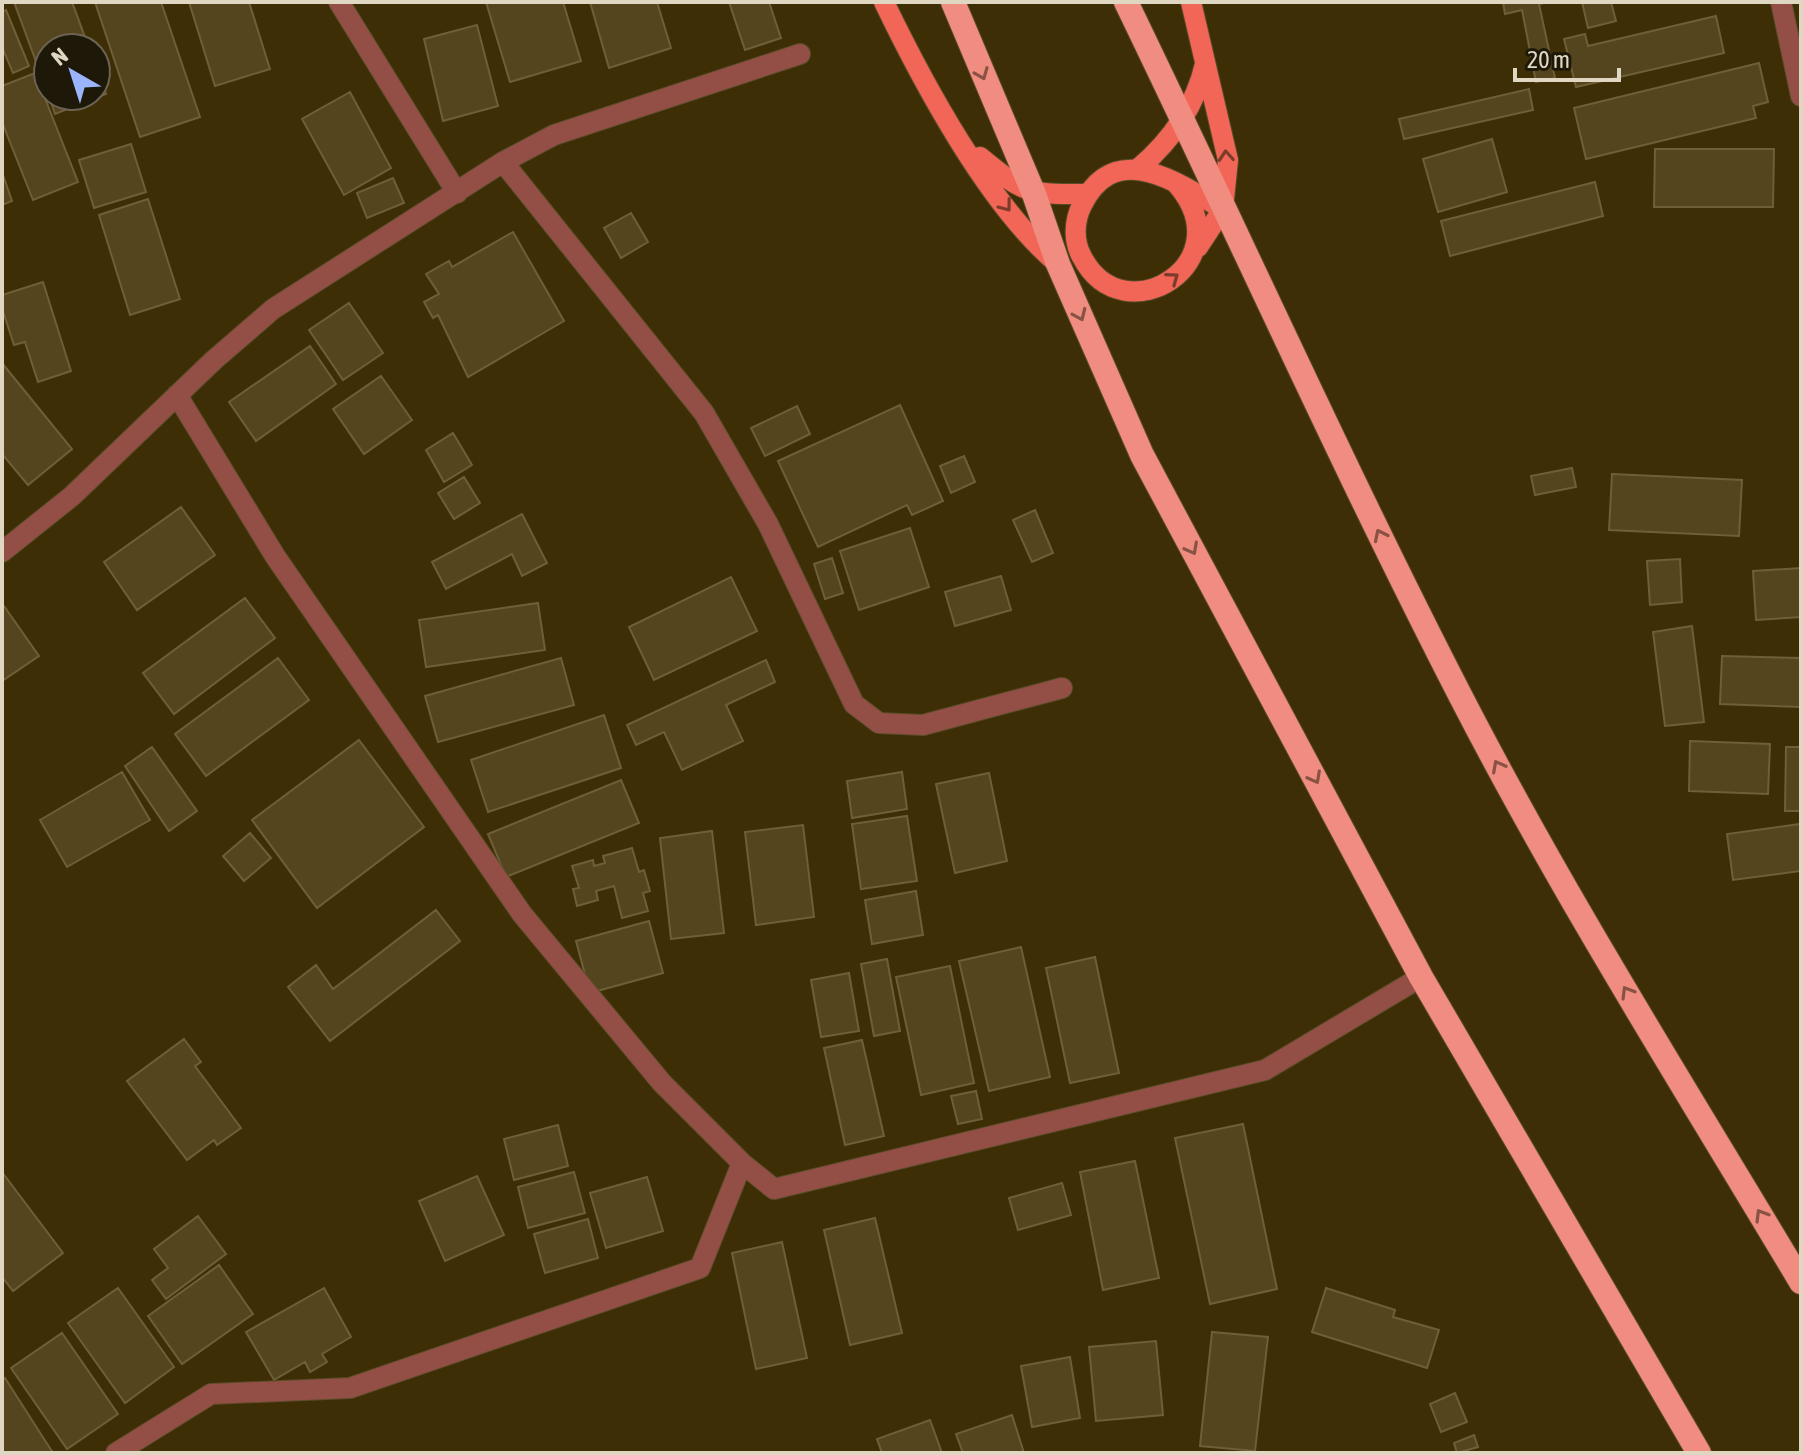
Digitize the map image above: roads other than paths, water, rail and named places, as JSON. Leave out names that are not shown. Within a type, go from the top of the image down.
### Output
[{"type":"highway","points":[[953,2],[1034,194],[1058,264],[1142,455],[1421,977],[1699,1453]]},
{"type":"highway","points":[[1126,2],[1292,358],[1469,712],[1553,869],[1801,1282]]},
{"type":"main road","points":[[884,2],[919,75],[1006,206],[1041,250],[1058,264],[1128,292],[1149,291],[1169,283],[1194,253],[1223,209],[1228,160],[1191,2]]},
{"type":"main road","points":[[1058,264],[1075,234],[1078,213],[1087,194],[1102,180],[1139,168],[1164,146],[1199,91],[1206,60]]},
{"type":"main road","points":[[962,141],[1010,182],[1034,194],[1087,194]]},
{"type":"main road","points":[[1139,168],[1158,172],[1223,209]]},
{"type":"main road","points":[[1175,182],[1188,197],[1196,214],[1198,234],[1194,253]]},
{"type":"main road","points":[[1075,234],[1080,254],[1091,272],[1108,285]]},
{"type":"street","points":[[339,2],[457,193]]},
{"type":"street","points":[[1781,2],[1801,96]]},
{"type":"street","points":[[2,552],[72,496],[177,395],[273,309],[503,162],[554,135],[800,54]]},
{"type":"street","points":[[503,162],[704,413],[768,524],[854,704],[879,723],[923,725],[1062,688]]},
{"type":"street","points":[[177,395],[275,556],[522,914],[662,1083],[742,1163],[774,1189],[1265,1070],[1421,977]]},
{"type":"street","points":[[116,1453],[211,1394],[350,1388],[700,1268],[742,1163]]}]
